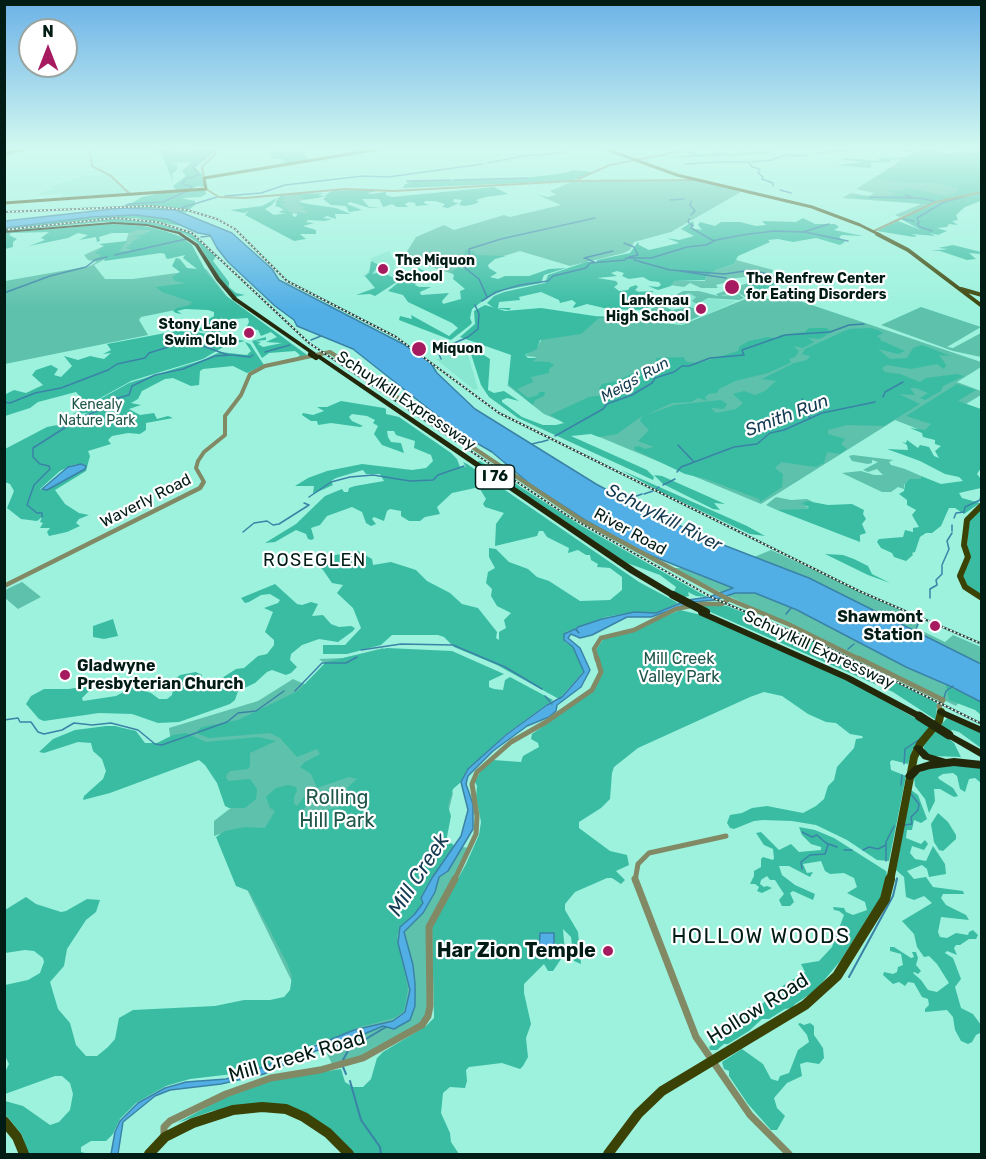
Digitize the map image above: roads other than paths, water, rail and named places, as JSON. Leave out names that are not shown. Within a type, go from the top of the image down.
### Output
[{"type":"highway","name":"Schuylkill Expressway","points":[[4,232],[100,224],[143,225],[174,232],[195,244],[219,284],[229,296],[627,570],[671,596],[855,681],[920,715],[981,754]]},
{"type":"highway","points":[[941,712],[981,731]]},
{"type":"highway","points":[[918,748],[930,759],[981,765]]},
{"type":"highway","points":[[910,776],[925,766],[954,762]]},
{"type":"main road","points":[[4,203],[34,201]]},
{"type":"main road","points":[[783,201],[820,210],[874,231],[913,254],[969,298],[981,304]]},
{"type":"main road","points":[[957,288],[981,296]]},
{"type":"main road","points":[[981,505],[967,520],[964,548],[968,557],[961,572],[961,581],[981,598]]},
{"type":"main road","name":"Hollow Road","points":[[608,1155],[630,1124],[669,1085],[805,1005],[826,989],[842,969],[875,918],[886,895],[910,776],[918,748],[939,721],[941,712]]},
{"type":"main road","points":[[148,1155],[165,1137],[185,1126],[249,1107],[275,1108],[310,1120],[333,1137],[349,1155]]},
{"type":"main road","points":[[4,1121],[17,1137],[24,1155]]},
{"type":"street","points":[[874,231],[940,201]]},
{"type":"street","name":"Waverly Road","points":[[4,586],[200,488],[204,482],[197,470],[198,460],[225,435],[225,416],[241,395],[250,374],[263,367],[326,352]]},
{"type":"street","name":"River Road","points":[[326,352],[334,353],[579,519],[716,593],[788,624],[943,700]]},
{"type":"street","name":"Mill Creek Road","points":[[165,1137],[165,1127],[170,1121],[226,1094],[271,1078],[368,1057],[422,1025],[428,1016],[430,1006],[429,927],[464,864],[476,834],[477,819],[472,784],[477,772],[506,746],[592,690],[602,672],[594,651],[601,639],[634,630],[676,609],[701,604],[723,604],[727,598]]},
{"type":"street","name":"Hollow Road","points":[[941,712],[939,706],[943,700]]},
{"type":"street","points":[[726,836],[649,853],[640,861],[635,872],[636,886],[692,1030],[759,1125],[789,1155]]},
{"type":"water","points":[[121,208],[175,210],[232,233],[272,269],[279,280],[403,344],[430,362],[437,373],[475,409],[596,484],[646,511],[726,546],[809,578],[981,664],[981,702],[906,667],[797,610],[755,593],[735,593],[715,600],[694,602],[651,617],[627,617],[592,635],[580,638],[571,634],[568,638],[580,648],[590,670],[581,687],[557,705],[556,711],[549,717],[527,726],[493,751],[468,776],[466,784],[473,804],[473,829],[448,871],[439,877],[435,892],[423,913],[404,932],[413,965],[415,984],[415,1006],[410,1020],[394,1029],[383,1026],[338,1045],[312,1052],[264,1074],[221,1084],[170,1090],[155,1096],[123,1122],[118,1154],[111,1154],[115,1132],[120,1121],[138,1103],[165,1088],[186,1082],[226,1079],[251,1072],[354,1030],[393,1021],[405,1012],[410,990],[398,943],[400,927],[414,915],[423,903],[421,898],[432,878],[461,836],[468,810],[461,782],[468,769],[507,734],[562,697],[584,672],[573,647],[564,640],[564,634],[575,629],[579,633],[576,629],[578,627],[602,619],[634,612],[656,613],[688,600],[709,597],[733,588],[642,552],[585,520],[531,485],[492,452],[458,432],[353,349],[297,326],[294,320],[275,306],[228,262],[210,235],[198,233],[167,219],[136,215],[92,217],[5,228],[5,221]]},
{"type":"water","points":[[81,464],[86,466],[85,469],[47,490],[42,489],[68,467]]},
{"type":"water","points":[[540,933],[554,933],[554,957],[539,957]]},
{"type":"waterway","points":[[123,207],[129,204],[165,201]]},
{"type":"waterway","points":[[181,208],[204,201]]},
{"type":"waterway","points":[[691,201],[690,205],[695,211],[691,215]]},
{"type":"waterway","points":[[932,231],[920,227],[917,224],[919,223],[917,218],[948,201]]},
{"type":"waterway","points":[[487,297],[479,279],[465,268],[469,262],[469,249],[501,239],[595,218]]},
{"type":"waterway","points":[[689,219],[688,222],[693,226],[691,228],[714,241]]},
{"type":"waterway","points":[[903,219],[914,221]]},
{"type":"waterway","points":[[714,241],[774,231],[803,232],[829,224]]},
{"type":"waterway","points":[[805,232],[848,241]]},
{"type":"waterway","points":[[201,237],[210,236]]},
{"type":"waterway","points":[[115,255],[186,239]]},
{"type":"waterway","points":[[482,301],[496,292],[520,285],[548,281],[553,276],[586,268],[590,263],[625,260],[626,258],[651,258],[714,241]]},
{"type":"waterway","points":[[624,243],[634,247],[638,255],[629,257]]},
{"type":"waterway","points":[[584,258],[613,251]]},
{"type":"waterway","points":[[4,293],[50,276],[86,267],[95,260],[107,257]]},
{"type":"waterway","points":[[585,258],[594,262]]},
{"type":"waterway","points":[[634,260],[670,270],[725,274],[751,270],[768,274]]},
{"type":"waterway","points":[[680,271],[726,278]]},
{"type":"waterway","points":[[443,348],[468,337],[478,329],[479,314],[475,305]]},
{"type":"waterway","name":"Meigs' Run","points":[[555,436],[603,409],[607,404],[632,395],[652,383],[655,378],[674,372],[682,366],[689,366],[710,358],[744,355],[742,350],[785,335],[830,332],[849,325],[864,324]]},
{"type":"waterway","points":[[311,340],[321,336]]},
{"type":"waterway","points":[[4,402],[10,403],[35,393],[61,388],[108,370],[117,364],[145,358],[149,353],[184,342],[190,342],[191,346],[200,345],[228,355]]},
{"type":"waterway","points":[[265,352],[290,345]]},
{"type":"waterway","points":[[441,350],[439,354],[441,359]]},
{"type":"waterway","points":[[42,517],[42,513],[37,513],[27,505],[34,485],[50,469],[49,466],[40,464],[33,457],[33,448],[77,420],[110,405],[114,399],[129,395],[132,386],[155,375],[183,369],[215,356],[231,355]]},
{"type":"waterway","points":[[232,355],[250,357],[253,355]]},
{"type":"waterway","name":"Smith Run","points":[[883,397],[885,392],[903,382]]},
{"type":"waterway","points":[[802,399],[811,413],[808,414],[810,418]]},
{"type":"waterway","name":"Smith Run","points":[[810,418],[822,413],[875,402]]},
{"type":"waterway","name":"Smith Run","points":[[677,472],[681,467],[734,447],[757,444],[770,433],[784,430],[810,418]]},
{"type":"waterway","name":"Meigs' Run","points":[[541,442],[548,440]]},
{"type":"waterway","name":"Meigs' Run","points":[[532,444],[540,442]]},
{"type":"waterway","points":[[678,445],[694,462]]},
{"type":"waterway","points":[[309,497],[331,482],[350,477],[373,475],[410,481],[433,480],[438,475],[464,466]]},
{"type":"waterway","name":"Smith Run","points":[[663,485],[675,479]]},
{"type":"waterway","name":"Smith Run","points":[[655,490],[659,487]]},
{"type":"waterway","name":"Smith Run","points":[[644,494],[653,491]]},
{"type":"waterway","name":"Smith Run","points":[[626,500],[642,494]]},
{"type":"waterway","points":[[954,518],[956,513],[964,512],[965,507],[980,500],[981,495]]},
{"type":"waterway","points":[[243,532],[254,523],[267,521],[273,525],[279,524],[309,505],[304,503]]},
{"type":"waterway","points":[[952,525],[952,531]]},
{"type":"waterway","points":[[942,565],[949,549],[947,541],[952,533]]},
{"type":"waterway","points":[[930,598],[930,589],[937,585],[936,580],[942,574],[942,566]]},
{"type":"waterway","points":[[786,614],[791,608]]},
{"type":"waterway","points":[[917,615],[920,610]]},
{"type":"waterway","points":[[915,631],[919,622],[916,617]]},
{"type":"waterway","points":[[361,650],[401,644],[453,645],[505,667],[542,689]]},
{"type":"waterway","points":[[848,649],[854,644]]},
{"type":"waterway","points":[[295,691],[322,663],[346,663],[357,657]]},
{"type":"waterway","points":[[944,698],[946,691],[953,686]]},
{"type":"waterway","points":[[4,720],[18,718],[20,722],[31,722],[38,732],[44,734],[62,730],[74,723],[92,725],[111,723],[138,730],[155,744],[162,745],[227,722],[238,713],[256,711],[284,691]]},
{"type":"waterway","points":[[545,696],[552,704]]},
{"type":"waterway","points":[[904,764],[905,749],[920,739]]},
{"type":"waterway","points":[[901,785],[902,775]]},
{"type":"waterway","points":[[905,825],[912,824],[911,817],[918,810],[919,804],[911,794]]},
{"type":"waterway","points":[[886,845],[894,826]]},
{"type":"waterway","points":[[802,832],[812,837],[817,835],[826,843],[837,847]]},
{"type":"waterway","points":[[802,869],[801,862],[810,855],[825,854],[828,845]]},
{"type":"waterway","points":[[863,850],[869,847],[878,849],[886,845]]},
{"type":"waterway","points":[[886,845],[886,861]]},
{"type":"waterway","points":[[844,850],[852,850]]},
{"type":"waterway","points":[[849,977],[893,896],[897,879]]},
{"type":"waterway","points":[[343,1060],[349,1049],[386,1027]]},
{"type":"waterway","points":[[343,1067],[346,1074]]},
{"type":"waterway","points":[[350,1081],[361,1120],[380,1147],[381,1154]]},
{"type":"railway","points":[[4,212],[150,206],[187,210],[217,219],[235,229],[287,281],[396,337],[499,413],[859,591],[982,644]]},
{"type":"railway","points":[[4,230],[115,218],[157,222],[192,233],[309,343],[568,516],[713,598],[814,641],[982,724]]},
{"type":"place","name":"The Miquon School","points":[[383,269]]},
{"type":"place","name":"The Renfrew Center for Eating Disorders","points":[[732,287]]},
{"type":"place","name":"Lankenau High School","points":[[701,309]]},
{"type":"place","name":"Stony Lane Swim Club","points":[[249,333]]},
{"type":"place","name":"Miquon","points":[[419,349]]},
{"type":"place","name":"Shawmont Station","points":[[935,626]]},
{"type":"place","name":"Gladwyne Presbyterian Church","points":[[65,675]]},
{"type":"place","name":"Har Zion Temple","points":[[608,951]]},
{"type":"district","name":"ROSEGLEN","points":[[315,561]]},
{"type":"district","name":"HOLLOW WOODS","points":[[761,937]]},
{"type":"park label","name":"Kenealy Nature Park","points":[[97,414]]},
{"type":"park label","name":"Mill Creek Valley Park","points":[[679,668]]},
{"type":"park label","name":"Rolling Hill Park","points":[[337,810]]},
{"type":"water label","name":"Schuylkill River","points":[[664,518]]},
{"type":"water label","name":"Mill Creek","points":[[419,875]]}]
